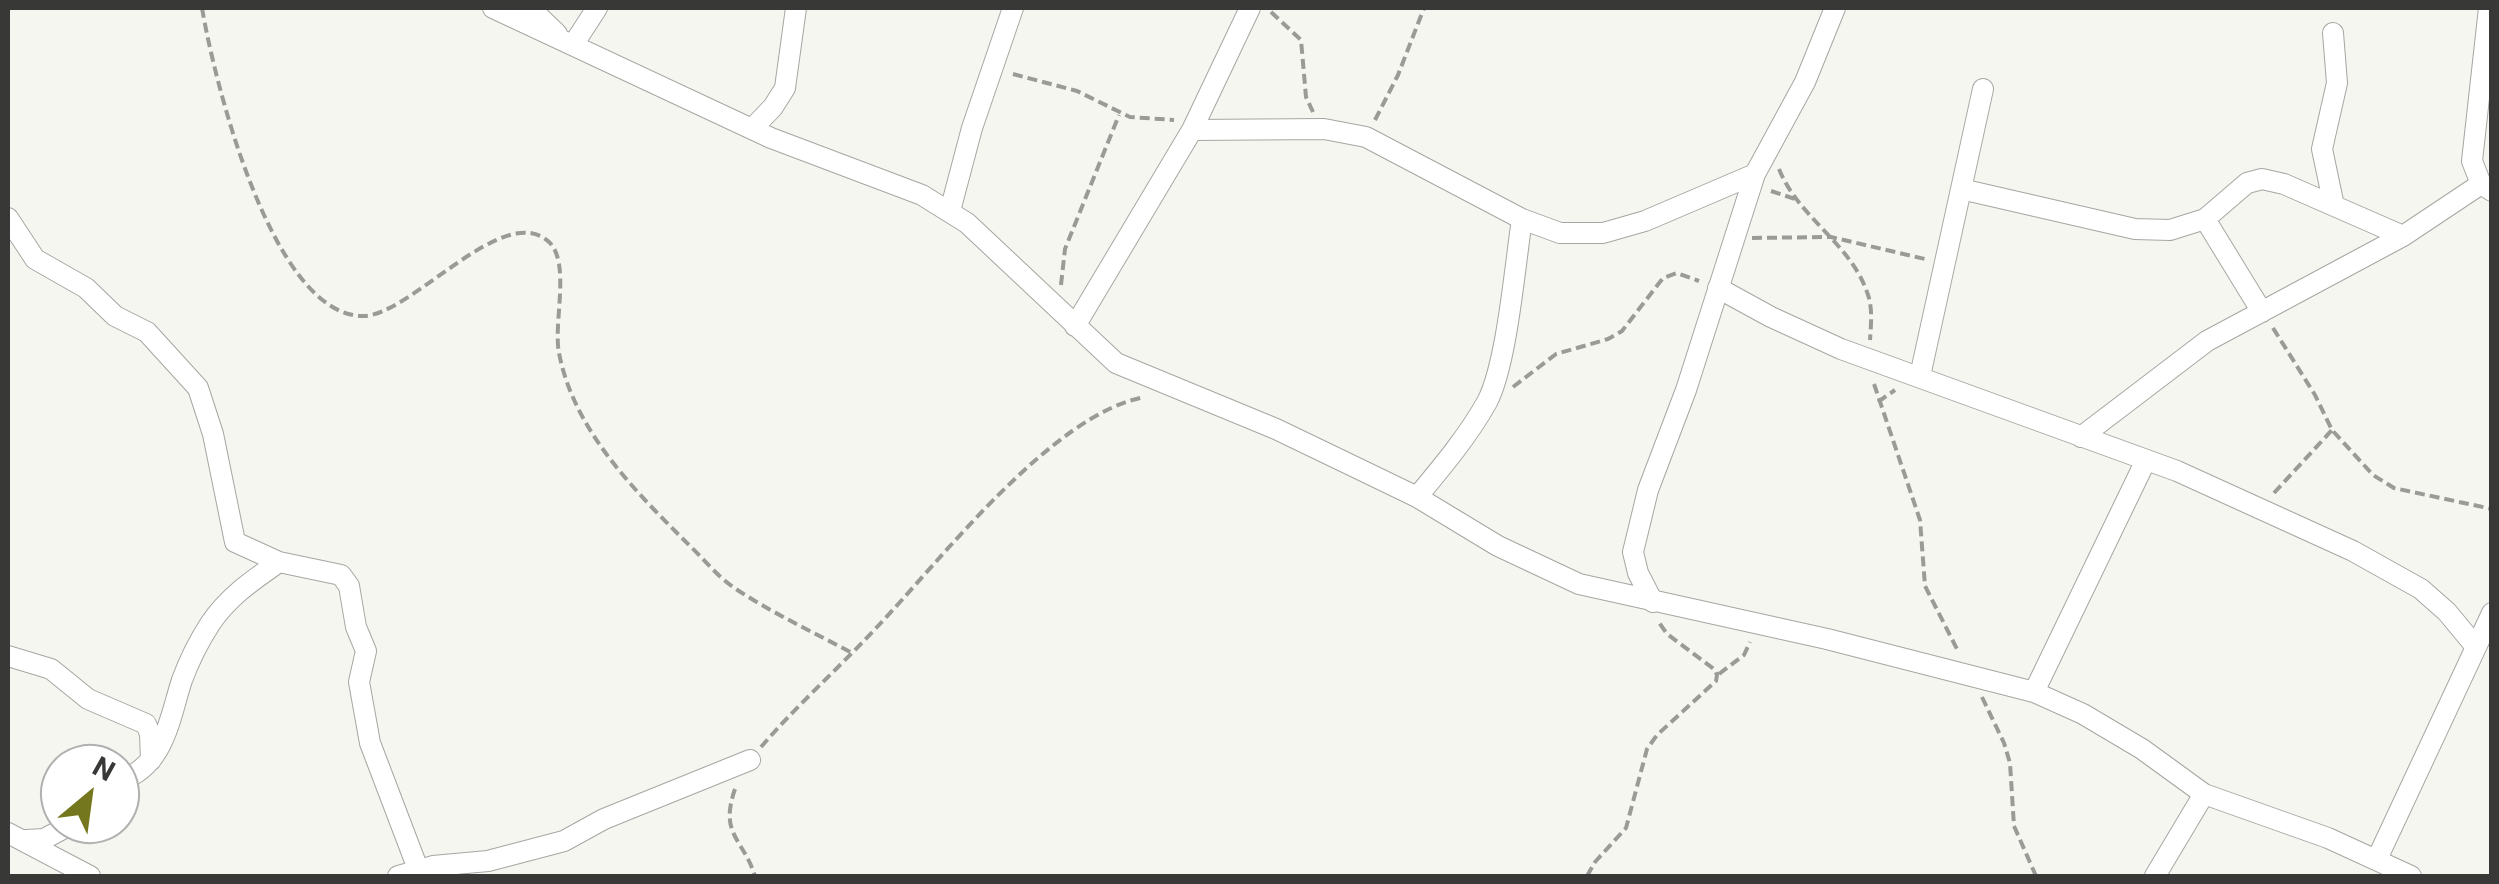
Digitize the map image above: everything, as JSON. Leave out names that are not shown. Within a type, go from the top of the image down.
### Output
[{"type":"street","points":[[493,8],[752,129],[820,158],[894,182],[950,211],[1116,362],[1418,496],[1498,546],[1579,584],[2034,692],[2128,740],[2204,794],[2328,838],[2411,876]]},
{"type":"street","points":[[530,8],[568,43]]},
{"type":"street","points":[[568,43],[597,8]]},
{"type":"street","points":[[752,129],[785,88],[796,8]]},
{"type":"street","points":[[950,211],[972,128],[1013,8]]},
{"type":"street","points":[[1068,318],[1195,124],[1250,8]]},
{"type":"street","points":[[1653,602],[1638,573],[1634,552],[1636,530],[1753,179],[1805,82],[1835,8]]},
{"type":"street","points":[[2080,436],[2208,342],[2486,187],[2472,161],[2489,8]]},
{"type":"street","points":[[2333,33],[2337,83],[2322,149],[2334,206]]},
{"type":"street","points":[[1920,376],[1983,89]]},
{"type":"street","points":[[1195,124],[1324,129],[1366,137],[1522,219],[1560,233],[1603,233],[1646,221],[1753,179]]},
{"type":"street","points":[[1961,189],[2135,229],[2170,230],[2204,219],[2246,183],[2262,179],[2284,184],[2403,236]]},
{"type":"street","points":[[8,218],[35,259],[86,288],[115,316],[147,332],[192,382],[213,434],[235,542],[279,562],[341,575],[350,586],[356,627],[366,651],[359,682],[362,709],[408,873],[488,861],[564,841],[604,819],[750,760]]},
{"type":"street","points":[[1418,496],[1488,400],[1503,340],[1522,219]]},
{"type":"street","points":[[2204,219],[2262,312]]},
{"type":"street","points":[[1718,288],[1771,317],[1869,359],[2146,460],[2352,550],[2422,589],[2476,647]]},
{"type":"street","points":[[2034,692],[2146,460]]},
{"type":"street","points":[[140,772],[165,739],[184,674],[210,624],[235,594],[279,562]]},
{"type":"street","points":[[2377,859],[2492,613]]},
{"type":"street","points":[[8,656],[51,669],[88,699],[146,724],[151,760]]},
{"type":"street","points":[[2155,876],[2204,794]]},
{"type":"street","points":[[17,836],[90,876]]},
{"type":"path","points":[[202,8],[260,210],[283,256],[311,290],[346,314],[385,313],[450,265],[493,242],[515,236],[545,238],[559,260],[556,318],[562,367],[570,391],[606,456],[730,585],[852,654]]},
{"type":"path","points":[[1264,8],[1301,40],[1306,97],[1324,129]]},
{"type":"path","points":[[1366,137],[1398,75],[1424,8]]},
{"type":"path","points":[[994,68],[1077,91],[1120,113],[1195,124]]},
{"type":"path","points":[[1068,318],[1061,265],[1065,249],[1120,113]]},
{"type":"path","points":[[1775,137],[1779,168],[1795,199],[1854,267],[1868,293],[1869,359],[1878,402],[1920,520],[1925,586],[2004,744],[2010,763],[2014,826],[2036,876]]},
{"type":"path","points":[[1753,179],[1795,199]]},
{"type":"path","points":[[1733,240],[1830,237],[1944,263]]},
{"type":"path","points":[[1488,400],[1556,354],[1622,331],[1663,278],[1677,273],[1718,288]]},
{"type":"path","points":[[2262,312],[2315,395],[2332,430],[2373,475],[2394,488],[2492,509]]},
{"type":"path","points":[[755,876],[730,830],[728,807],[750,760],[978,519],[1052,448],[1106,410],[1134,399],[1180,391]]},
{"type":"path","points":[[2261,507],[2332,430]]},
{"type":"path","points":[[1653,602],[1658,622],[1667,634],[1717,674]]},
{"type":"path","points":[[1587,876],[1594,862],[1626,828],[1647,749],[1710,687],[1717,674],[1744,655],[1758,624]]}]
